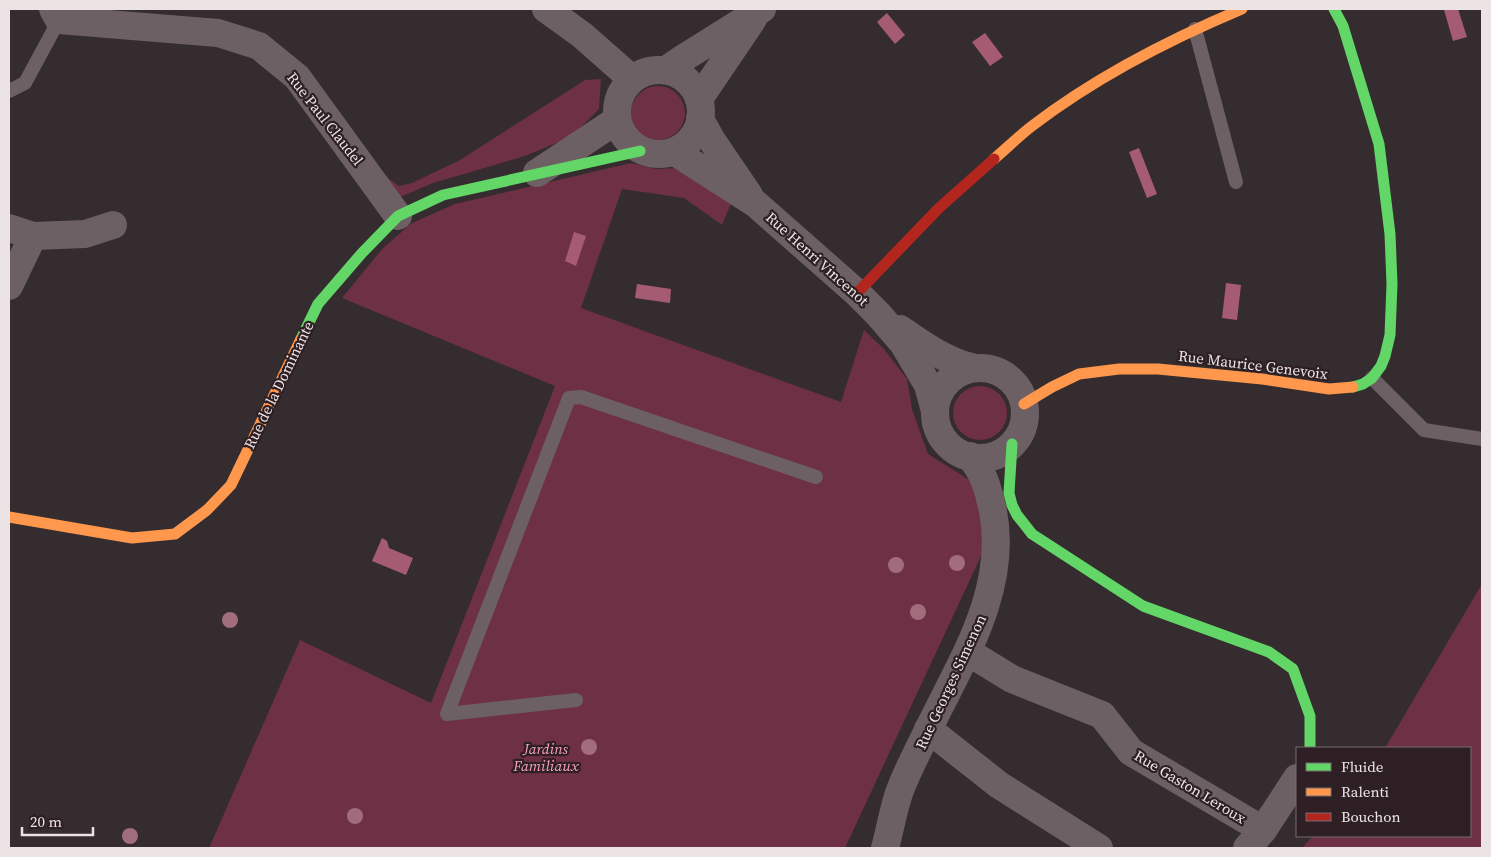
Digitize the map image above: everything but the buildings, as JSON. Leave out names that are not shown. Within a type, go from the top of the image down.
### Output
[{"type":"street","points":[[546,9],[582,35],[632,79]]},
{"type":"street","points":[[857,292],[939,208],[1030,127],[1072,97],[1115,71],[1195,29],[1242,9]]},
{"type":"street","points":[[1334,9],[1343,26],[1379,144],[1390,234],[1392,284],[1390,336],[1381,366],[1372,378]]},
{"type":"street","points":[[666,70],[760,10]]},
{"type":"street","points":[[700,109],[760,10]]},
{"type":"street","name":"Rue Paul Claudel","points":[[56,15],[218,33],[259,46],[297,77],[398,216]]},
{"type":"street","points":[[640,151],[629,143],[621,132],[616,109],[619,98],[624,88],[632,79],[642,73],[666,70],[687,80],[694,89],[700,109],[698,130],[692,139],[675,152]]},
{"type":"street","name":"Rue Henri Vincenot","points":[[700,109],[711,138],[756,204]]},
{"type":"street","name":"Rue de la Dominante","points":[[535,174],[617,120]]},
{"type":"street","name":"Rue de la Dominante","points":[[9,516],[132,538],[175,534],[207,510],[231,485],[318,304],[362,253],[398,216],[443,196],[535,174],[640,151],[663,155],[675,152]]},
{"type":"street","name":"Rue Henri Vincenot","points":[[675,152],[756,204],[857,292],[904,343],[915,360],[928,385],[937,426],[942,436],[950,446],[970,456]]},
{"type":"street","points":[[9,286],[21,232],[84,234],[113,225]]},
{"type":"street","name":"Rue Henri Vincenot","points":[[878,314],[941,357],[962,365],[988,368],[1001,373],[1012,380],[1020,392],[1024,404]]},
{"type":"street","points":[[935,412],[943,387],[962,371],[975,368]]},
{"type":"street","name":"Rue Maurice Genevoix","points":[[1024,404],[1052,387],[1080,374],[1119,369],[1158,368],[1262,379],[1329,389],[1352,388],[1372,378]]},
{"type":"street","points":[[970,456],[978,458],[996,454],[1012,444],[1023,426],[1024,404]]},
{"type":"street","points":[[1012,444],[1009,493],[1012,505],[1032,534],[1143,606],[1269,652],[1293,669],[1310,716],[1310,747]]},
{"type":"street","name":"Rue Georges Simenon","points":[[885,848],[899,793],[928,729],[968,652],[986,606],[992,582],[996,551],[996,528],[990,497],[982,475],[970,456]]},
{"type":"street","name":"Rue Gaston Leroux","points":[[968,652],[1012,679],[1102,715],[1130,752],[1255,839]]},
{"type":"street","points":[[928,729],[999,785],[1099,848]]},
{"type":"street","points":[[1255,839],[1296,779]]},
{"type":"lane","name":"Rue Paul Claudel","points":[[9,91],[25,83],[56,15]]},
{"type":"lane","points":[[1195,29],[1236,182]]},
{"type":"lane","points":[[1372,378],[1424,430],[1482,439]]},
{"type":"lane","points":[[576,700],[447,714],[569,398],[580,397],[816,477]]},
{"type":"green space","points":[[601,79],[599,109],[571,137],[525,156],[433,183],[398,198],[380,172],[399,186],[412,183],[460,160],[585,80]]},
{"type":"green space","points":[[653,86],[663,86],[673,90],[681,98],[685,113],[681,128],[673,136],[663,140],[653,140],[643,136],[635,128],[631,118],[631,108],[635,98],[643,90]]},
{"type":"green space","name":"Jardins Familiaux","points":[[631,163],[656,169],[677,168],[732,201],[722,225],[684,198],[622,189],[581,308],[841,402],[864,330],[884,349],[907,379],[912,409],[928,454],[971,481],[988,541],[845,848],[209,848],[300,640],[431,703],[555,386],[342,298],[383,248],[412,223],[455,204]]},
{"type":"green space","points":[[975,386],[985,386],[995,390],[1003,398],[1007,413],[1003,428],[995,436],[985,440],[975,440],[965,436],[957,428],[953,418],[953,408],[957,398],[965,390]]},
{"type":"green space","points":[[1482,584],[1482,848],[1302,848],[1312,837],[1471,837],[1471,747],[1386,747]]},
{"type":"shaded area","points":[[1458,9],[1467,37],[1453,41],[1444,10]]},
{"type":"shaded area","points":[[887,13],[905,35],[895,44],[877,22]]},
{"type":"shaded area","points":[[985,33],[1003,57],[990,66],[972,42]]},
{"type":"shaded area","points":[[1139,148],[1157,194],[1147,198],[1129,152]]},
{"type":"shaded area","points":[[574,232],[586,236],[576,266],[565,261]]},
{"type":"shaded area","points":[[1226,283],[1241,285],[1237,320],[1222,318]]},
{"type":"shaded area","points":[[637,284],[671,289],[670,303],[635,298]]},
{"type":"shaded area","points":[[382,538],[387,541],[389,548],[413,558],[406,575],[372,561]]},
{"type":"traffic: fast","points":[[1334,9],[1343,26],[1379,144],[1390,234],[1392,284],[1390,335],[1385,356],[1381,366],[1372,378],[1363,384],[1353,387]]},
{"type":"traffic: fast","points":[[301,339],[318,304],[362,253],[398,216],[443,195],[640,151]]},
{"type":"traffic: fast","points":[[1012,444],[1009,493],[1017,515],[1032,534],[1143,606],[1269,652],[1293,669],[1310,716],[1310,747]]},
{"type":"traffic: slow","points":[[994,159],[1032,126],[1081,91],[1187,33],[1242,9]]},
{"type":"traffic: slow","points":[[9,517],[132,538],[175,534],[207,510],[231,485],[301,339]]},
{"type":"traffic: slow","points":[[1024,404],[1052,387],[1079,374],[1119,369],[1158,369],[1262,379],[1329,389],[1353,387]]},
{"type":"traffic: jam","points":[[857,293],[939,208],[994,159]]}]
